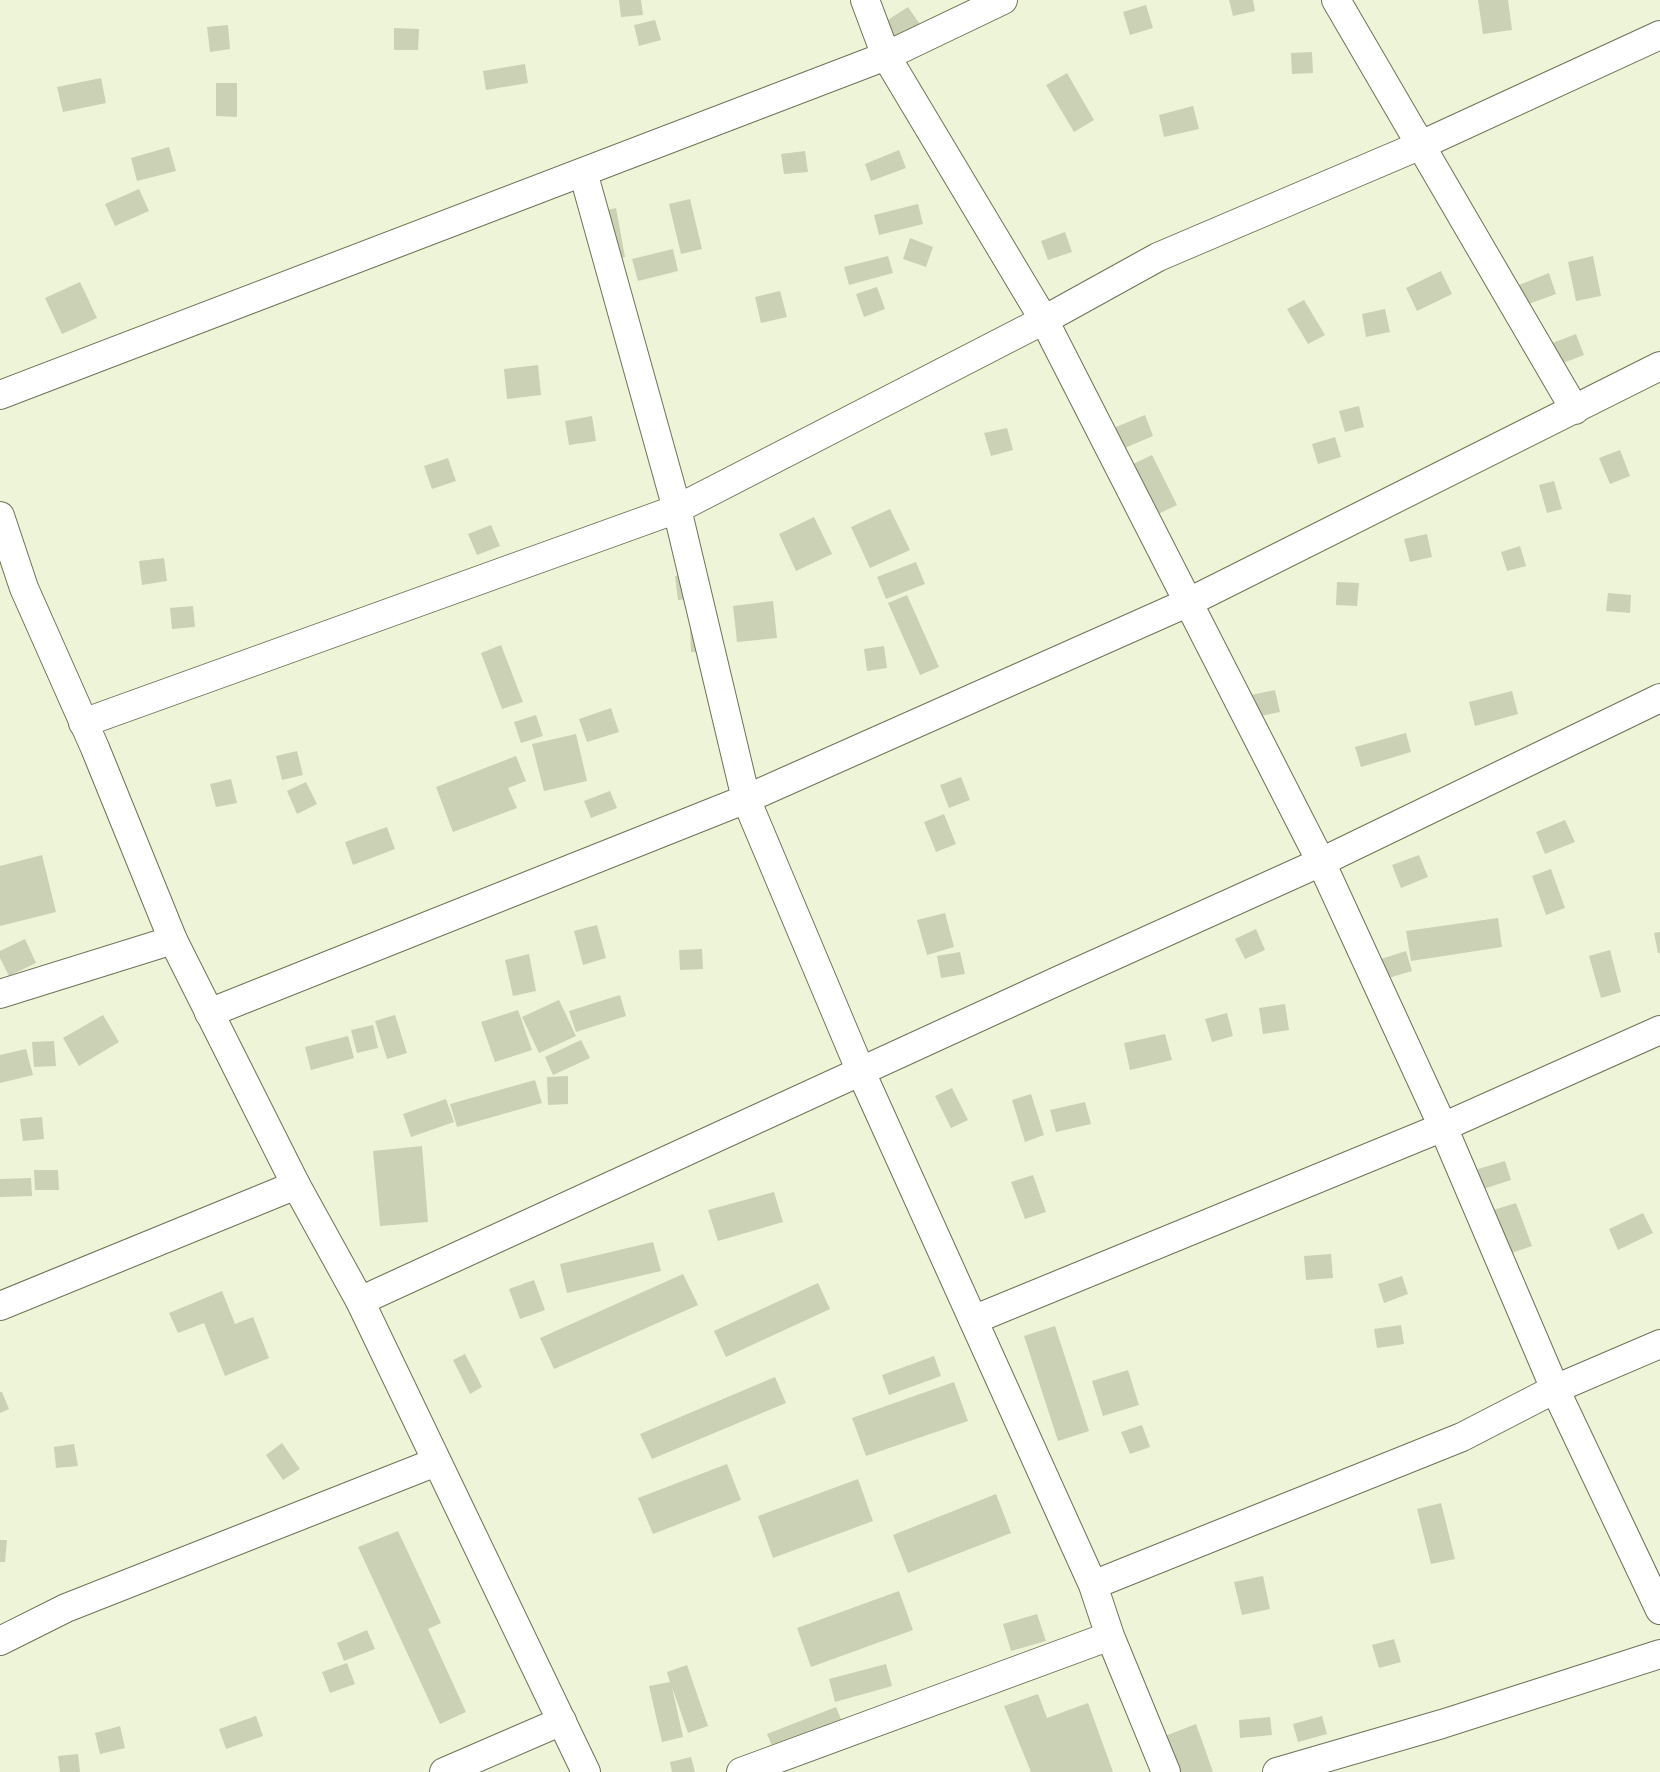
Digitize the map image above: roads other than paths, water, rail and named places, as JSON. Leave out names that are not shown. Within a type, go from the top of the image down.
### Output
[{"type":"street","points":[[865,0],[886,56],[1044,320],[1321,862],[1443,1127],[1555,1389],[1660,1610]]},
{"type":"street","points":[[0,396],[886,56],[1003,0]]},
{"type":"street","points":[[1336,0],[1575,410]]},
{"type":"street","points":[[83,723],[677,510],[1044,320],[1158,257],[1420,145],[1660,35]]},
{"type":"street","points":[[584,172],[677,510],[746,799],[861,1072],[1092,1585],[1110,1636],[1166,1772]]},
{"type":"street","points":[[209,1013],[746,799],[1189,602],[1660,366]]},
{"type":"street","points":[[0,516],[24,588],[95,748],[173,940],[296,1185],[360,1301],[586,1772]]},
{"type":"street","points":[[0,551],[24,588]]},
{"type":"street","points":[[360,1301],[1321,862],[1660,698]]},
{"type":"street","points":[[0,994],[173,940]]},
{"type":"street","points":[[974,1320],[1443,1127],[1660,1030]]},
{"type":"street","points":[[0,1306],[296,1185]]},
{"type":"street","points":[[1092,1585],[1462,1437],[1555,1389],[1660,1344]]},
{"type":"street","points":[[0,1641],[66,1608],[436,1462]]},
{"type":"street","points":[[741,1772],[1110,1636]]},
{"type":"street","points":[[1277,1772],[1442,1724],[1660,1654]]},
{"type":"street","points":[[444,1772],[562,1720]]}]
